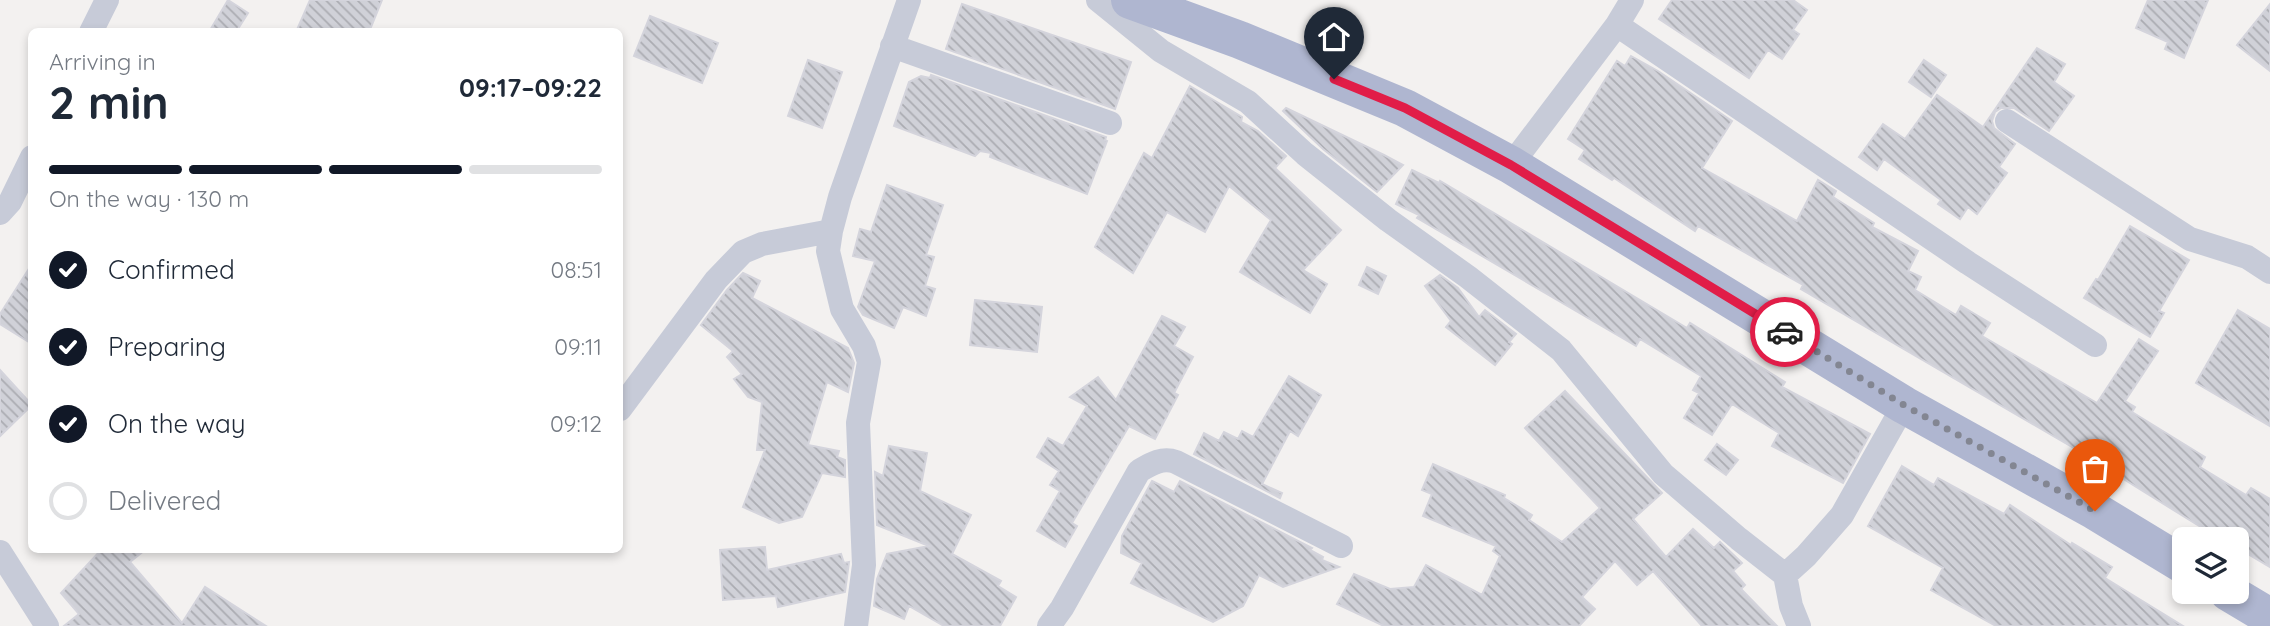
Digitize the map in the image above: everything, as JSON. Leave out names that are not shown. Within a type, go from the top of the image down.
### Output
[{"type":"main road","points":[[1130,0],[1240,40],[1405,108],[1511,165],[1904,405],[2095,511],[2172,558]]},
{"type":"main road","points":[[2248,604],[2270,617]]},
{"type":"street","points":[[93,28],[107,0]]},
{"type":"street","points":[[865,623],[858,423],[869,362],[864,346],[842,309],[828,251],[831,231],[909,0]]},
{"type":"street","points":[[1098,0],[1161,51],[1248,102],[1305,154],[1561,351],[1663,474],[1785,575],[1791,606],[1799,626]]},
{"type":"street","points":[[1511,165],[1617,25],[1632,0]]},
{"type":"street","points":[[1617,25],[1968,263],[2095,345]]},
{"type":"street","points":[[892,46],[1110,123]]},
{"type":"street","points":[[2007,121],[2190,239],[2247,257],[2270,272]]},
{"type":"street","points":[[0,214],[10,202],[28,165]]},
{"type":"street","points":[[623,405],[716,280],[743,252],[762,244],[831,231]]},
{"type":"street","points":[[1785,575],[1806,556],[1842,515],[1904,405]]},
{"type":"street","points":[[1049,626],[1062,608],[1139,471],[1157,461],[1169,459],[1176,462],[1342,546]]},
{"type":"street","points":[[0,552],[47,626]]},
{"type":"building","points":[[228,0],[248,13],[239,28],[211,28]]},
{"type":"building","points":[[310,0],[382,0],[371,28],[298,28]]},
{"type":"building","points":[[1672,0],[1793,0],[1807,10],[1793,30],[1799,34],[1782,59],[1768,50],[1749,78],[1659,19]]},
{"type":"building","points":[[2148,0],[2208,0],[2184,58],[2165,49],[2168,42],[2136,28]]},
{"type":"building","points":[[962,4],[1131,62],[1115,109],[946,49]]},
{"type":"building","points":[[2270,4],[2270,71],[2237,45]]},
{"type":"building","points":[[650,16],[718,43],[702,83],[634,56]]},
{"type":"building","points":[[2037,48],[2065,64],[2054,82],[2074,96],[2049,131],[2014,108],[2001,108],[1995,112],[1992,121],[1994,128],[2015,144],[1999,167],[2007,173],[1977,214],[1968,207],[1960,219],[1938,204],[1941,200],[1884,159],[1877,170],[1859,157],[1883,124],[1905,139],[1937,95],[1983,127]]},
{"type":"building","points":[[1631,56],[1732,121],[1702,168],[1797,221],[1818,180],[1836,191],[1833,197],[1874,223],[1872,227],[1918,251],[1908,271],[1921,277],[1915,290],[1956,315],[1961,306],[1990,323],[1982,336],[2097,403],[2139,339],[2158,351],[2125,401],[2135,407],[2132,412],[2205,457],[2200,467],[2246,495],[2251,488],[2270,499],[2270,567],[2249,555],[2249,527],[2201,527],[2072,447],[1801,289],[1803,285],[1698,226],[1695,231],[1614,178],[1612,180],[1579,159],[1585,150],[1568,139],[1617,61],[1625,66]]},
{"type":"building","points":[[808,60],[842,72],[822,128],[788,116]]},
{"type":"building","points":[[1924,60],[1946,75],[1931,97],[1909,82]]},
{"type":"building","points":[[931,75],[1106,137],[1107,141],[1087,194],[990,157],[991,153],[980,151],[975,156],[894,126],[909,82],[921,76],[930,78]]},
{"type":"building","points":[[1190,86],[1242,117],[1241,122],[1258,131],[1286,156],[1275,168],[1341,230],[1303,270],[1327,284],[1310,313],[1240,272],[1271,220],[1229,186],[1205,232],[1167,212],[1133,273],[1095,247],[1144,153],[1152,158]]},
{"type":"building","points":[[1286,108],[1403,165],[1377,192],[1323,149],[1283,111]]},
{"type":"building","points":[[1412,170],[1439,183],[1440,181],[1687,328],[1690,323],[1785,382],[1782,387],[1870,434],[1843,483],[1772,446],[1779,433],[1732,404],[1712,435],[1684,418],[1699,393],[1693,390],[1701,376],[1640,339],[1636,346],[1417,218],[1419,215],[1396,204]]},
{"type":"building","points":[[887,185],[943,205],[926,255],[934,257],[925,286],[935,289],[926,316],[903,307],[894,328],[863,315],[858,307],[875,261],[853,256],[860,229],[871,232]]},
{"type":"building","points":[[2130,226],[2189,260],[2159,311],[2164,313],[2150,337],[2084,298],[2096,279],[2098,280]]},
{"type":"building","points":[[1367,267],[1386,276],[1378,294],[1359,285]]},
{"type":"building","points":[[28,270],[28,342],[0,324],[0,314]]},
{"type":"building","points":[[743,273],[760,281],[752,298],[848,348],[854,363],[848,392],[827,382],[808,445],[839,451],[837,457],[845,460],[845,477],[822,473],[802,517],[779,523],[743,507],[765,450],[757,450],[762,402],[748,397],[734,379],[742,374],[727,357],[733,351],[701,325]]},
{"type":"building","points":[[1440,275],[1458,288],[1479,317],[1485,310],[1516,334],[1509,342],[1512,344],[1495,365],[1446,327],[1451,321],[1425,286]]},
{"type":"building","points":[[975,300],[1042,307],[1037,352],[970,345]]},
{"type":"building","points":[[2238,310],[2270,329],[2270,426],[2196,383]]},
{"type":"building","points":[[1162,316],[1185,327],[1174,346],[1193,357],[1174,393],[1178,395],[1155,439],[1129,426],[1072,523],[1077,526],[1065,547],[1037,531],[1060,491],[1050,485],[1059,471],[1037,457],[1048,438],[1063,446],[1087,406],[1070,397],[1098,377],[1116,400]]},
{"type":"building","points":[[0,370],[28,401],[28,409],[0,436]]},
{"type":"building","points":[[1289,376],[1321,395],[1298,436],[1290,431],[1262,484],[1282,493],[1280,498],[1194,454],[1204,433],[1219,441],[1224,432],[1238,439],[1242,431],[1253,437]]},
{"type":"building","points":[[1565,391],[1662,493],[1633,519],[1666,557],[1693,529],[1714,548],[1720,542],[1742,563],[1733,571],[1745,585],[1741,589],[1777,626],[1702,626],[1653,571],[1637,585],[1615,561],[1582,597],[1595,609],[1579,626],[1384,626],[1337,604],[1354,574],[1390,589],[1414,587],[1426,565],[1482,595],[1500,556],[1493,551],[1496,546],[1423,516],[1432,494],[1422,490],[1433,464],[1505,495],[1504,498],[1532,515],[1529,520],[1562,542],[1600,508],[1525,428]]},
{"type":"building","points":[[1717,444],[1738,460],[1726,475],[1705,460]]},
{"type":"building","points":[[889,446],[927,453],[920,491],[971,515],[952,554],[1001,581],[998,586],[1016,597],[1000,626],[944,626],[909,606],[904,619],[874,606],[877,579],[887,554],[929,546],[877,525],[875,472],[883,476]]},
{"type":"building","points":[[1902,466],[1934,485],[1938,478],[2004,514],[2010,505],[2071,545],[2072,543],[2112,567],[2105,578],[2183,626],[1996,626],[1931,590],[1943,568],[1868,526]]},
{"type":"building","points":[[1152,481],[1174,492],[1180,481],[1312,548],[1310,550],[1323,557],[1322,560],[1339,567],[1283,587],[1259,575],[1243,606],[1213,622],[1131,583],[1142,563],[1121,553],[1122,536]]},
{"type":"building","points":[[765,547],[767,570],[841,554],[844,563],[849,562],[845,592],[778,607],[776,596],[723,600],[720,550]]},
{"type":"building","points":[[98,553],[141,553],[130,562],[182,623],[205,587],[266,626],[64,626],[79,614],[61,593]]},
{"type":"way so far","points":[[1785,332],[1904,405],[2095,511]]},
{"type":"route","points":[[1334,79],[1405,108],[1511,165],[1785,332]]}]
